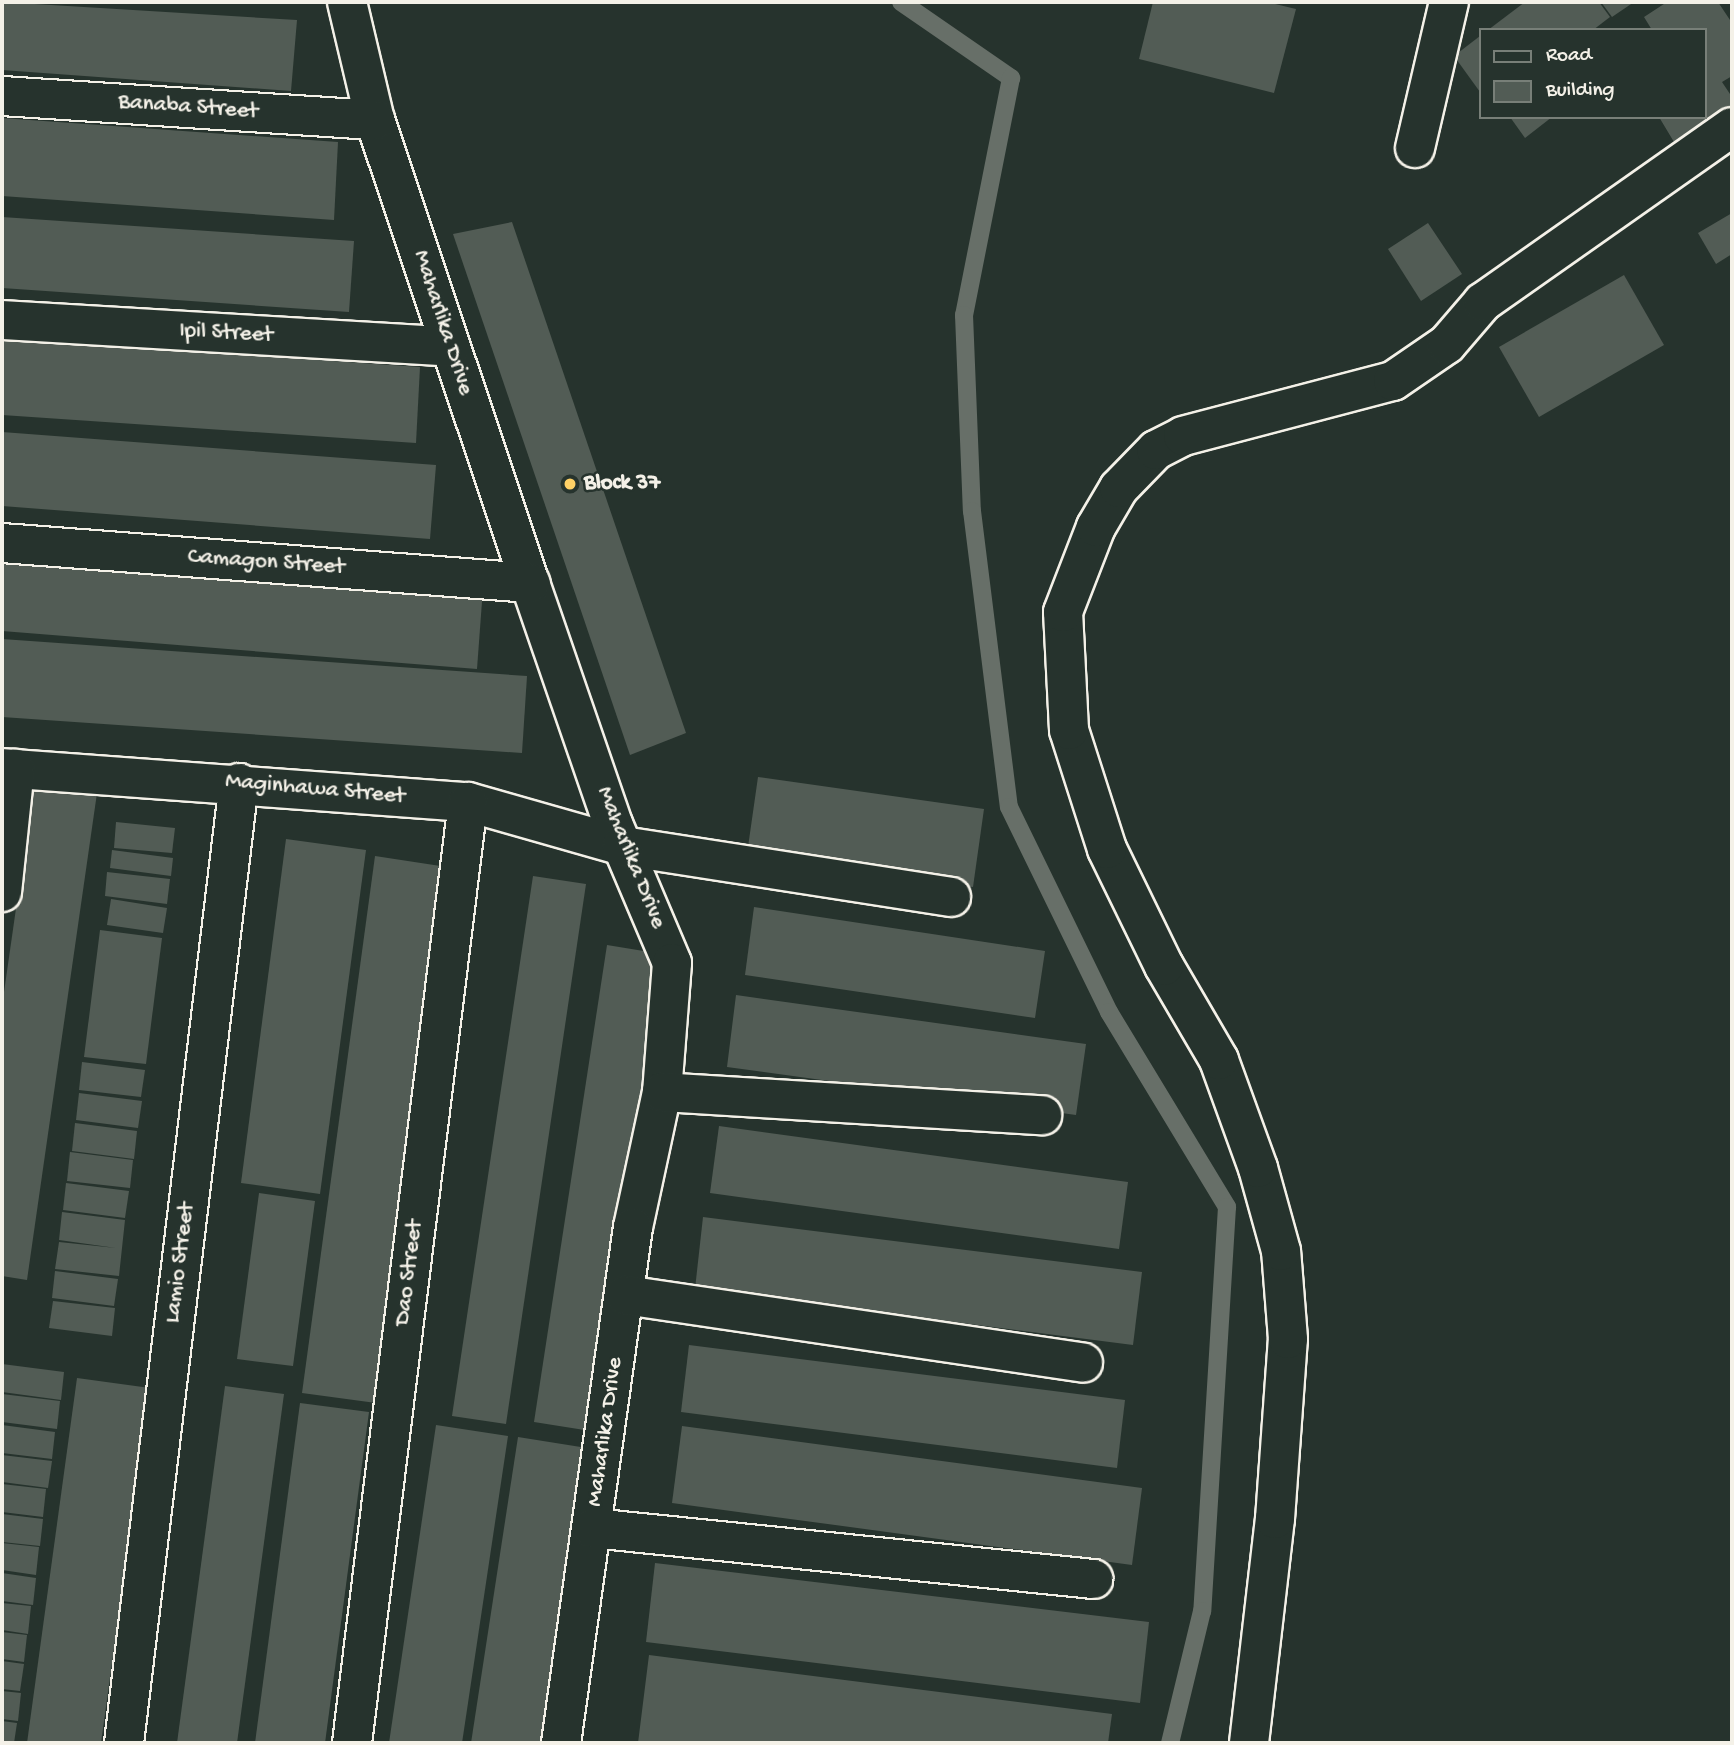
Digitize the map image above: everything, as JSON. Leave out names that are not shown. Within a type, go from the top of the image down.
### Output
[{"type":"street","name":"Maharlika Drive","points":[[347,2],[375,120],[450,347],[622,846],[672,963],[662,1092],[633,1227],[561,1743]]},
{"type":"street","points":[[1415,148],[1449,2]]},
{"type":"street","name":"Banaba Street","points":[[2,96],[375,120]]},
{"type":"street","points":[[1249,1743],[1275,1519],[1288,1339],[1281,1251],[1258,1168],[1219,1060],[1164,966],[1107,849],[1069,730],[1063,612],[1096,527],[1119,488],[1156,450],[1183,436],[1393,381],[1447,344],[1483,302],[1732,127]]},
{"type":"street","name":"Ipil Street","points":[[2,320],[450,347]]},
{"type":"street","name":"Camagon Street","points":[[2,543],[530,583]]},
{"type":"street","points":[[2,892],[8,769]]},
{"type":"street","name":"Maginhawa Street","points":[[8,769],[239,783],[468,802],[622,846],[951,897]]},
{"type":"street","name":"Lamio Street","points":[[124,1743],[239,783]]},
{"type":"street","name":"Dao Street","points":[[352,1743],[468,802]]},
{"type":"street","points":[[662,1092],[1042,1115]]},
{"type":"street","points":[[625,1295],[1083,1363]]},
{"type":"street","points":[[592,1528],[1093,1579]]},
{"type":"building","points":[[2,2],[297,20],[291,91],[2,70]]},
{"type":"building","points":[[1153,2],[1267,2],[1296,9],[1274,93],[1139,59]]},
{"type":"building","points":[[1525,2],[1599,2],[1610,17],[1596,28],[1491,28]]},
{"type":"building","points":[[1601,2],[1634,2],[1612,17]]},
{"type":"building","points":[[1667,2],[1718,2],[1732,23],[1732,76],[1722,82],[1732,97],[1732,111],[1677,147],[1660,119],[1706,119],[1706,28],[1651,28],[1644,17]]},
{"type":"building","points":[[1478,38],[1478,89],[1454,56]]},
{"type":"building","points":[[2,118],[338,142],[334,220],[2,196]]},
{"type":"building","points":[[1511,119],[1549,119],[1525,138]]},
{"type":"building","points":[[1732,213],[1732,254],[1716,264],[1698,233]]},
{"type":"building","points":[[2,217],[354,241],[349,312],[2,288]]},
{"type":"building","name":"Block 37","points":[[512,222],[686,733],[630,755],[453,234]]},
{"type":"building","points":[[1428,223],[1462,274],[1421,301],[1388,249]]},
{"type":"building","points":[[1624,275],[1664,345],[1539,417],[1499,347]]},
{"type":"building","points":[[2,338],[420,367],[416,443],[2,415]]},
{"type":"building","points":[[2,432],[436,465],[430,539],[2,506]]},
{"type":"building","points":[[2,549],[483,588],[477,669],[2,631]]},
{"type":"building","points":[[2,639],[527,676],[522,753],[2,717]]},
{"type":"building","points":[[758,777],[984,809],[973,887],[747,854]]},
{"type":"building","points":[[34,783],[97,793],[27,1280],[2,1276],[2,1006]]},
{"type":"building","points":[[116,822],[175,828],[172,853],[114,848]]},
{"type":"building","points":[[286,839],[366,850],[320,1194],[241,1183]]},
{"type":"building","points":[[112,850],[173,858],[171,876],[110,868]]},
{"type":"building","points":[[375,856],[447,867],[376,1403],[302,1393]]},
{"type":"building","points":[[107,872],[170,879],[167,904],[105,896]]},
{"type":"building","points":[[533,876],[586,884],[506,1424],[452,1416]]},
{"type":"building","points":[[111,899],[167,908],[163,933],[107,925]]},
{"type":"building","points":[[754,907],[1045,951],[1035,1018],[745,975]]},
{"type":"building","points":[[100,930],[162,938],[146,1064],[84,1057]]},
{"type":"building","points":[[607,945],[668,955],[597,1432],[534,1422]]},
{"type":"building","points":[[736,995],[1086,1044],[1076,1115],[727,1067]]},
{"type":"building","points":[[82,1062],[145,1070],[141,1097],[79,1090]]},
{"type":"building","points":[[79,1093],[142,1101],[138,1128],[76,1120]]},
{"type":"building","points":[[75,1123],[137,1131],[134,1159],[72,1151]]},
{"type":"building","points":[[719,1126],[1128,1182],[1119,1249],[710,1193]]},
{"type":"building","points":[[70,1152],[133,1160],[130,1188],[67,1181]]},
{"type":"building","points":[[66,1183],[129,1191],[125,1218],[63,1210]]},
{"type":"building","points":[[259,1193],[315,1201],[293,1366],[237,1359]]},
{"type":"building","points":[[62,1212],[125,1220],[119,1276],[55,1269],[59,1242],[116,1248],[59,1240]]},
{"type":"building","points":[[703,1217],[1142,1272],[1133,1345],[695,1289]]},
{"type":"building","points":[[55,1271],[118,1279],[114,1306],[52,1298]]},
{"type":"building","points":[[53,1301],[115,1308],[112,1336],[49,1328]]},
{"type":"building","points":[[689,1345],[1125,1400],[1117,1468],[681,1412]]},
{"type":"building","points":[[2,1364],[64,1372],[61,1400],[2,1392]]},
{"type":"building","points":[[77,1378],[150,1388],[101,1743],[27,1743]]},
{"type":"building","points":[[225,1386],[284,1394],[237,1743],[177,1743]]},
{"type":"building","points":[[2,1394],[60,1401],[57,1429],[2,1422]]},
{"type":"building","points":[[300,1403],[369,1412],[325,1743],[255,1743]]},
{"type":"building","points":[[2,1425],[55,1432],[52,1459],[2,1453]]},
{"type":"building","points":[[436,1425],[508,1436],[462,1743],[389,1743]]},
{"type":"building","points":[[682,1426],[1142,1488],[1132,1565],[672,1503]]},
{"type":"building","points":[[518,1437],[587,1448],[543,1743],[471,1743]]},
{"type":"building","points":[[2,1455],[52,1461],[48,1488],[2,1482]]},
{"type":"building","points":[[2,1484],[46,1489],[43,1517],[2,1512]]},
{"type":"building","points":[[2,1514],[43,1519],[40,1546],[2,1542]]},
{"type":"building","points":[[2,1543],[39,1547],[36,1575],[2,1570]]},
{"type":"building","points":[[655,1563],[1149,1622],[1140,1703],[646,1642]]},
{"type":"building","points":[[2,1573],[36,1578],[33,1605],[2,1601]]},
{"type":"building","points":[[2,1603],[31,1606],[28,1634],[2,1630]]},
{"type":"building","points":[[2,1632],[27,1635],[24,1662],[2,1659]]},
{"type":"building","points":[[649,1655],[1112,1714],[1108,1743],[638,1743]]},
{"type":"building","points":[[2,1661],[24,1664],[20,1691],[2,1689]]},
{"type":"building","points":[[2,1691],[21,1693],[18,1721],[2,1719]]},
{"type":"building","points":[[2,1721],[17,1723],[14,1743],[2,1743]]},
{"type":"waterway","points":[[901,2],[1011,78],[964,315],[972,511],[1009,807],[1109,1012],[1227,1207],[1202,1611],[1170,1743]]},
{"type":"place","name":"Block 37","points":[[570,484]]}]
